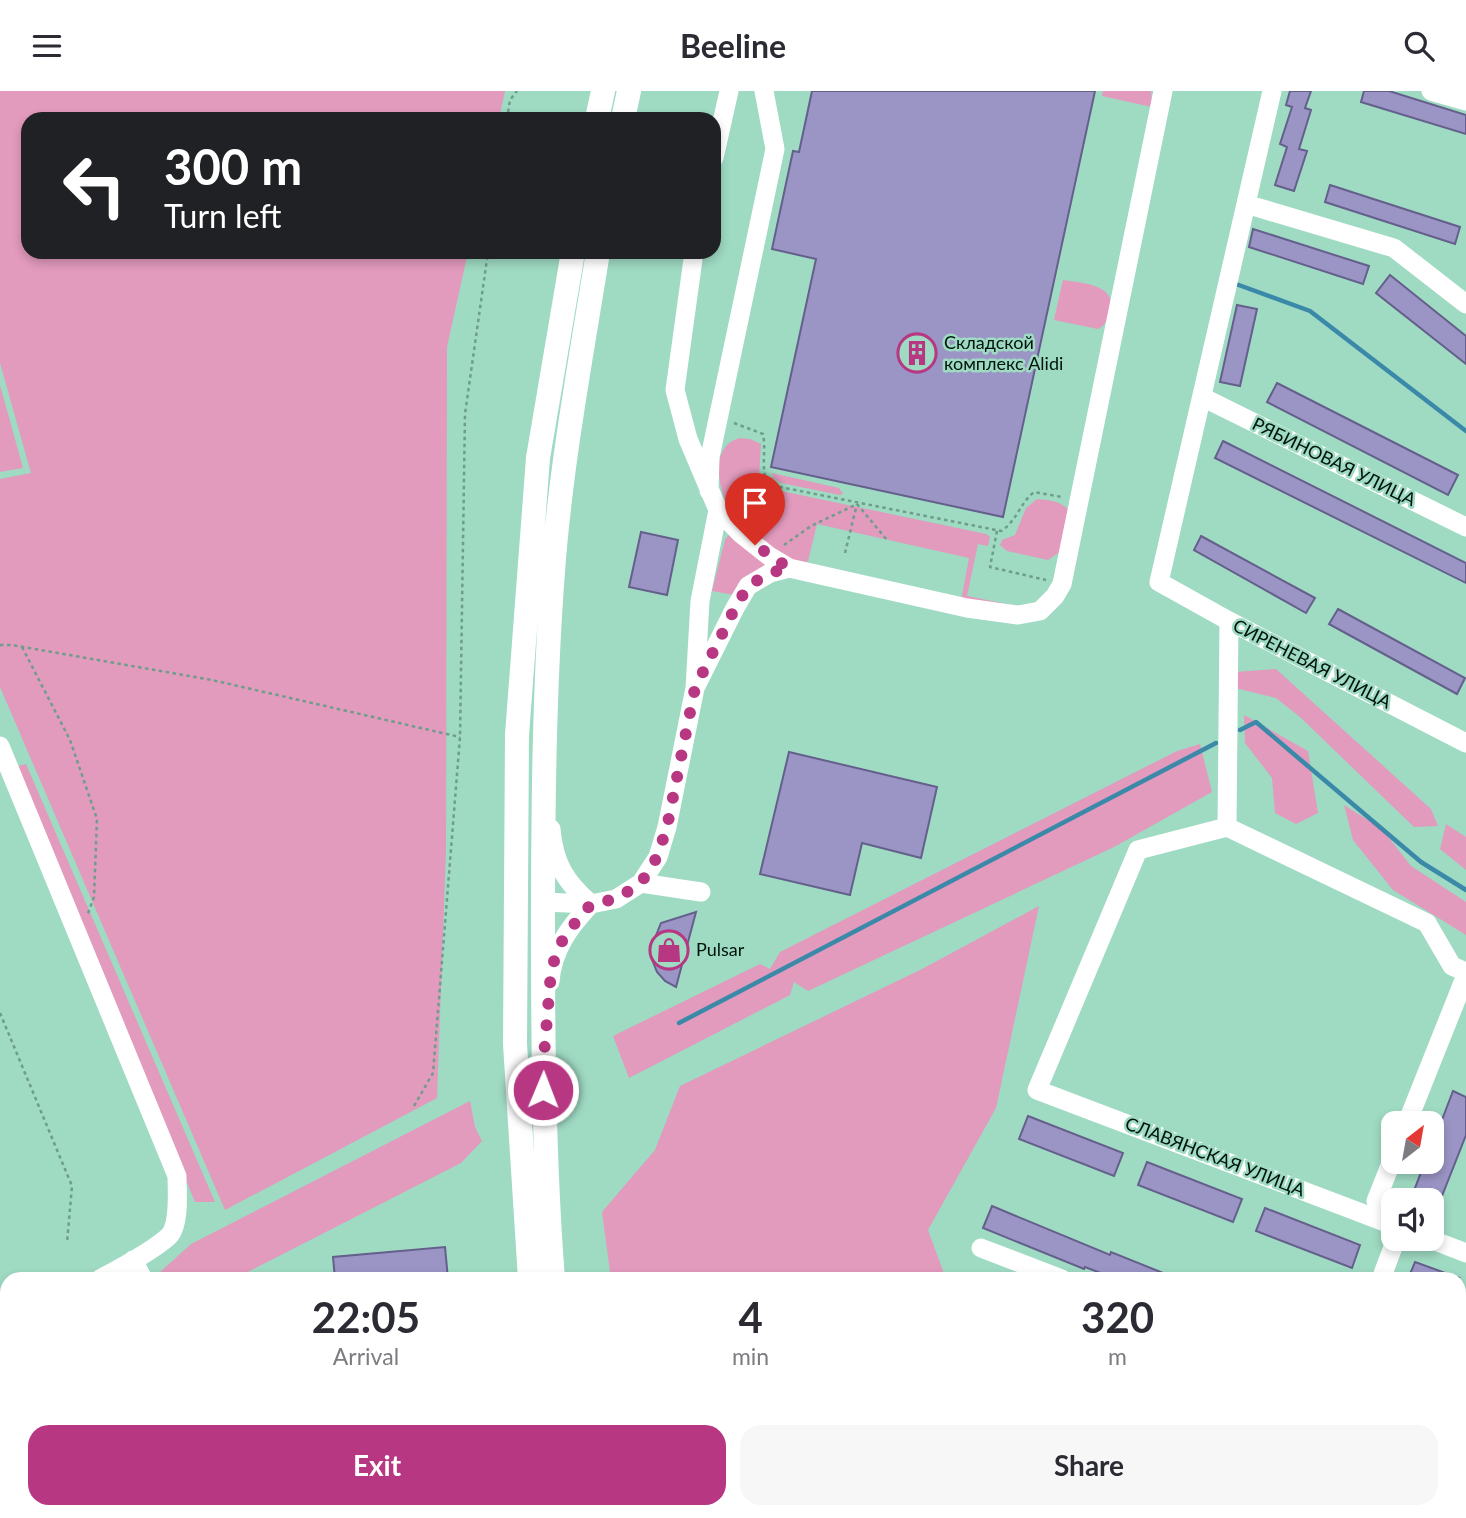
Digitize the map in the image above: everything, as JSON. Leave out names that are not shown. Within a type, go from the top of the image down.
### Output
[{"type":"main road","points":[[598,112],[603,91]]},
{"type":"main road","points":[[624,112],[629,91]]},
{"type":"main road","points":[[530,1272],[515,1044],[517,735],[538,458],[572,259]]},
{"type":"main road","points":[[552,1272],[546,1192],[543,1067],[544,767],[553,570],[565,458],[597,259]]},
{"type":"main road","points":[[515,899],[543,902]]},
{"type":"street","points":[[721,126],[729,91]]},
{"type":"street","points":[[709,491],[710,457],[717,417],[775,149],[764,91]]},
{"type":"street","points":[[693,259],[675,390],[688,439],[709,491],[723,515],[769,556],[789,568],[956,606],[1018,615],[1040,611],[1055,596],[1062,584],[1163,91]]},
{"type":"street","points":[[1202,397],[1272,91]]},
{"type":"street","points":[[1431,91],[1466,101]]},
{"type":"street","points":[[1246,204],[1394,249],[1466,305]]},
{"type":"street","name":"РЯБИНОВАЯ УЛИЦА","points":[[1202,397],[1466,527]]},
{"type":"street","name":"СИРЕНЕВАЯ УЛИЦА","points":[[1202,397],[1159,582],[1466,743]]},
{"type":"street","points":[[543,902],[591,904],[616,899],[641,883],[657,857],[667,827],[695,688],[700,601],[723,515]]},
{"type":"street","points":[[695,688],[748,586],[770,573],[789,568]]},
{"type":"street","points":[[1229,621],[1227,827],[1427,923],[1452,966],[1466,973],[1412,1111]]},
{"type":"street","points":[[0,746],[177,1176],[178,1210],[171,1234],[112,1272]]},
{"type":"street","points":[[544,767],[551,836],[558,864],[572,887],[591,904]]},
{"type":"street","name":"СЛАВЯНСКАЯ УЛИЦА","points":[[1227,827],[1138,850],[1037,1090],[1381,1219]]},
{"type":"street","points":[[641,883],[701,892]]},
{"type":"street","points":[[543,1067],[551,972],[556,954],[565,935],[591,904]]},
{"type":"street","points":[[1381,1188],[1376,1201],[1381,1207]]},
{"type":"street","points":[[1444,1244],[1466,1253]]},
{"type":"street","points":[[981,1248],[1044,1272]]},
{"type":"street","points":[[1384,1272],[1392,1251]]},
{"type":"street","points":[[133,1260],[139,1272]]},
{"type":"path","points":[[509,112],[510,100],[517,91]]},
{"type":"path","points":[[414,1107],[433,1073],[460,737],[465,414],[487,259]]},
{"type":"path","points":[[717,417],[763,434],[765,476],[780,487],[997,531],[1010,526],[1026,499],[1034,492],[1080,500]]},
{"type":"path","points":[[723,515],[765,476]]},
{"type":"path","points":[[858,504],[887,540]]},
{"type":"path","points":[[845,553],[858,504]]},
{"type":"path","points":[[997,531],[990,567],[1062,584]]},
{"type":"path","points":[[0,645],[212,680],[460,737]]},
{"type":"path","points":[[22,647],[71,740],[97,818],[94,897],[86,921],[73,924]]},
{"type":"path","points":[[0,1013],[72,1187],[67,1243]]},
{"type":"shaded area","points":[[0,91],[505,91],[500,112],[21,112],[21,259],[466,259],[447,347],[446,852],[437,1098],[225,1210],[0,687],[0,479],[31,473],[0,363]]},
{"type":"shaded area","points":[[1103,91],[1151,91],[1152,107],[1102,96]]},
{"type":"shaded area","points":[[1063,280],[1096,286],[1108,295],[1111,301],[1110,310],[1103,326],[1098,329],[1054,320]]},
{"type":"shaded area","points":[[0,385],[23,468],[0,472]]},
{"type":"shaded area","points":[[740,438],[761,444],[759,478],[767,488],[986,534],[990,537],[988,546],[978,544],[967,596],[1017,606],[961,601],[969,558],[817,524],[808,561],[803,564],[785,559],[730,512],[726,503],[720,481],[720,459],[723,450]]},
{"type":"shaded area","points":[[772,473],[839,488],[843,494],[781,483],[773,478]]},
{"type":"shaded area","points":[[1037,499],[1054,501],[1069,510],[1061,551],[1048,560],[1007,551],[1000,545],[1002,540],[1015,535],[1026,508]]},
{"type":"shaded area","points":[[730,533],[766,564],[734,595],[712,591],[725,540]]},
{"type":"shaded area","points":[[1276,669],[1431,809],[1438,826],[1414,827],[1300,717],[1276,698],[1235,688],[1235,672]]},
{"type":"shaded area","points":[[1244,715],[1308,751],[1318,813],[1296,824],[1275,813],[1272,778],[1245,743]]},
{"type":"shaded area","points":[[1200,744],[1212,792],[1114,847],[808,991],[794,982],[790,995],[629,1078],[613,1036],[760,964],[770,969],[780,952],[1177,751]]},
{"type":"shaded area","points":[[26,764],[215,1202],[195,1202],[18,766]]},
{"type":"shaded area","points":[[1344,805],[1382,829],[1411,866],[1466,902],[1466,935],[1393,890],[1353,840]]},
{"type":"shaded area","points":[[1446,824],[1466,837],[1466,870],[1440,849]]},
{"type":"shaded area","points":[[1039,906],[996,1108],[928,1230],[943,1272],[610,1272],[602,1212],[655,1150],[680,1086],[922,969]]},
{"type":"shaded area","points":[[470,1101],[475,1127],[482,1141],[461,1163],[248,1272],[160,1272],[191,1244]]},
{"type":"building","name":"Складской комплекс Alidi","points":[[812,91],[1095,91],[1003,517],[771,467],[816,259],[772,249],[793,151],[799,152]]},
{"type":"building","points":[[1290,91],[1311,91],[1305,108],[1311,110],[1299,149],[1307,151],[1294,191],[1275,185],[1287,147],[1280,144],[1292,107],[1286,105]]},
{"type":"building","points":[[1364,91],[1389,91],[1466,115],[1466,134],[1361,102]]},
{"type":"building","points":[[1330,185],[1460,227],[1455,244],[1325,202]]},
{"type":"building","points":[[1253,229],[1369,266],[1363,284],[1249,247]]},
{"type":"building","points":[[1390,275],[1466,336],[1466,364],[1376,293]]},
{"type":"building","points":[[1237,305],[1257,309],[1240,386],[1220,382]]},
{"type":"building","points":[[1277,383],[1458,475],[1448,495],[1267,402]]},
{"type":"building","points":[[1223,441],[1466,563],[1466,583],[1215,458]]},
{"type":"building","points":[[641,532],[678,540],[667,595],[629,587]]},
{"type":"building","points":[[1201,536],[1315,598],[1306,613],[1194,550]]},
{"type":"building","points":[[1338,609],[1465,678],[1457,694],[1329,624]]},
{"type":"building","points":[[789,752],[937,787],[921,858],[862,843],[850,895],[760,874]]},
{"type":"building","name":"Pulsar","points":[[696,912],[676,987],[665,981],[657,972],[651,957],[653,943],[661,923]]},
{"type":"building","points":[[1453,1091],[1466,1097],[1466,1135],[1444,1191],[1444,1188],[1415,1188],[1420,1174],[1444,1174],[1444,1115]]},
{"type":"building","points":[[1028,1116],[1123,1153],[1114,1176],[1019,1139]]},
{"type":"building","points":[[1147,1162],[1242,1199],[1233,1222],[1138,1185]]},
{"type":"building","points":[[992,1206],[1110,1255],[1111,1252],[1161,1272],[1098,1272],[1085,1267],[1084,1269],[983,1228]]},
{"type":"building","points":[[1265,1208],[1360,1245],[1352,1268],[1256,1231]]},
{"type":"building","points":[[445,1247],[447,1272],[334,1272],[333,1257]]},
{"type":"building","points":[[1415,1262],[1442,1272],[1411,1272]]},
{"type":"waterway","points":[[1236,284],[1310,311],[1466,431]]},
{"type":"waterway","points":[[1240,730],[1256,722],[1421,862],[1466,890]]},
{"type":"waterway","points":[[679,1023],[1216,743]]},
{"type":"place","name":"Складской комплекс Alidi","points":[[917,353]]},
{"type":"place","name":"Pulsar","points":[[669,950]]},
{"type":"route","points":[[543,1090],[551,972],[556,954],[576,919],[591,904],[616,899],[641,883],[657,857],[667,827],[695,688],[748,586],[770,573],[789,568],[755,545]]}]
